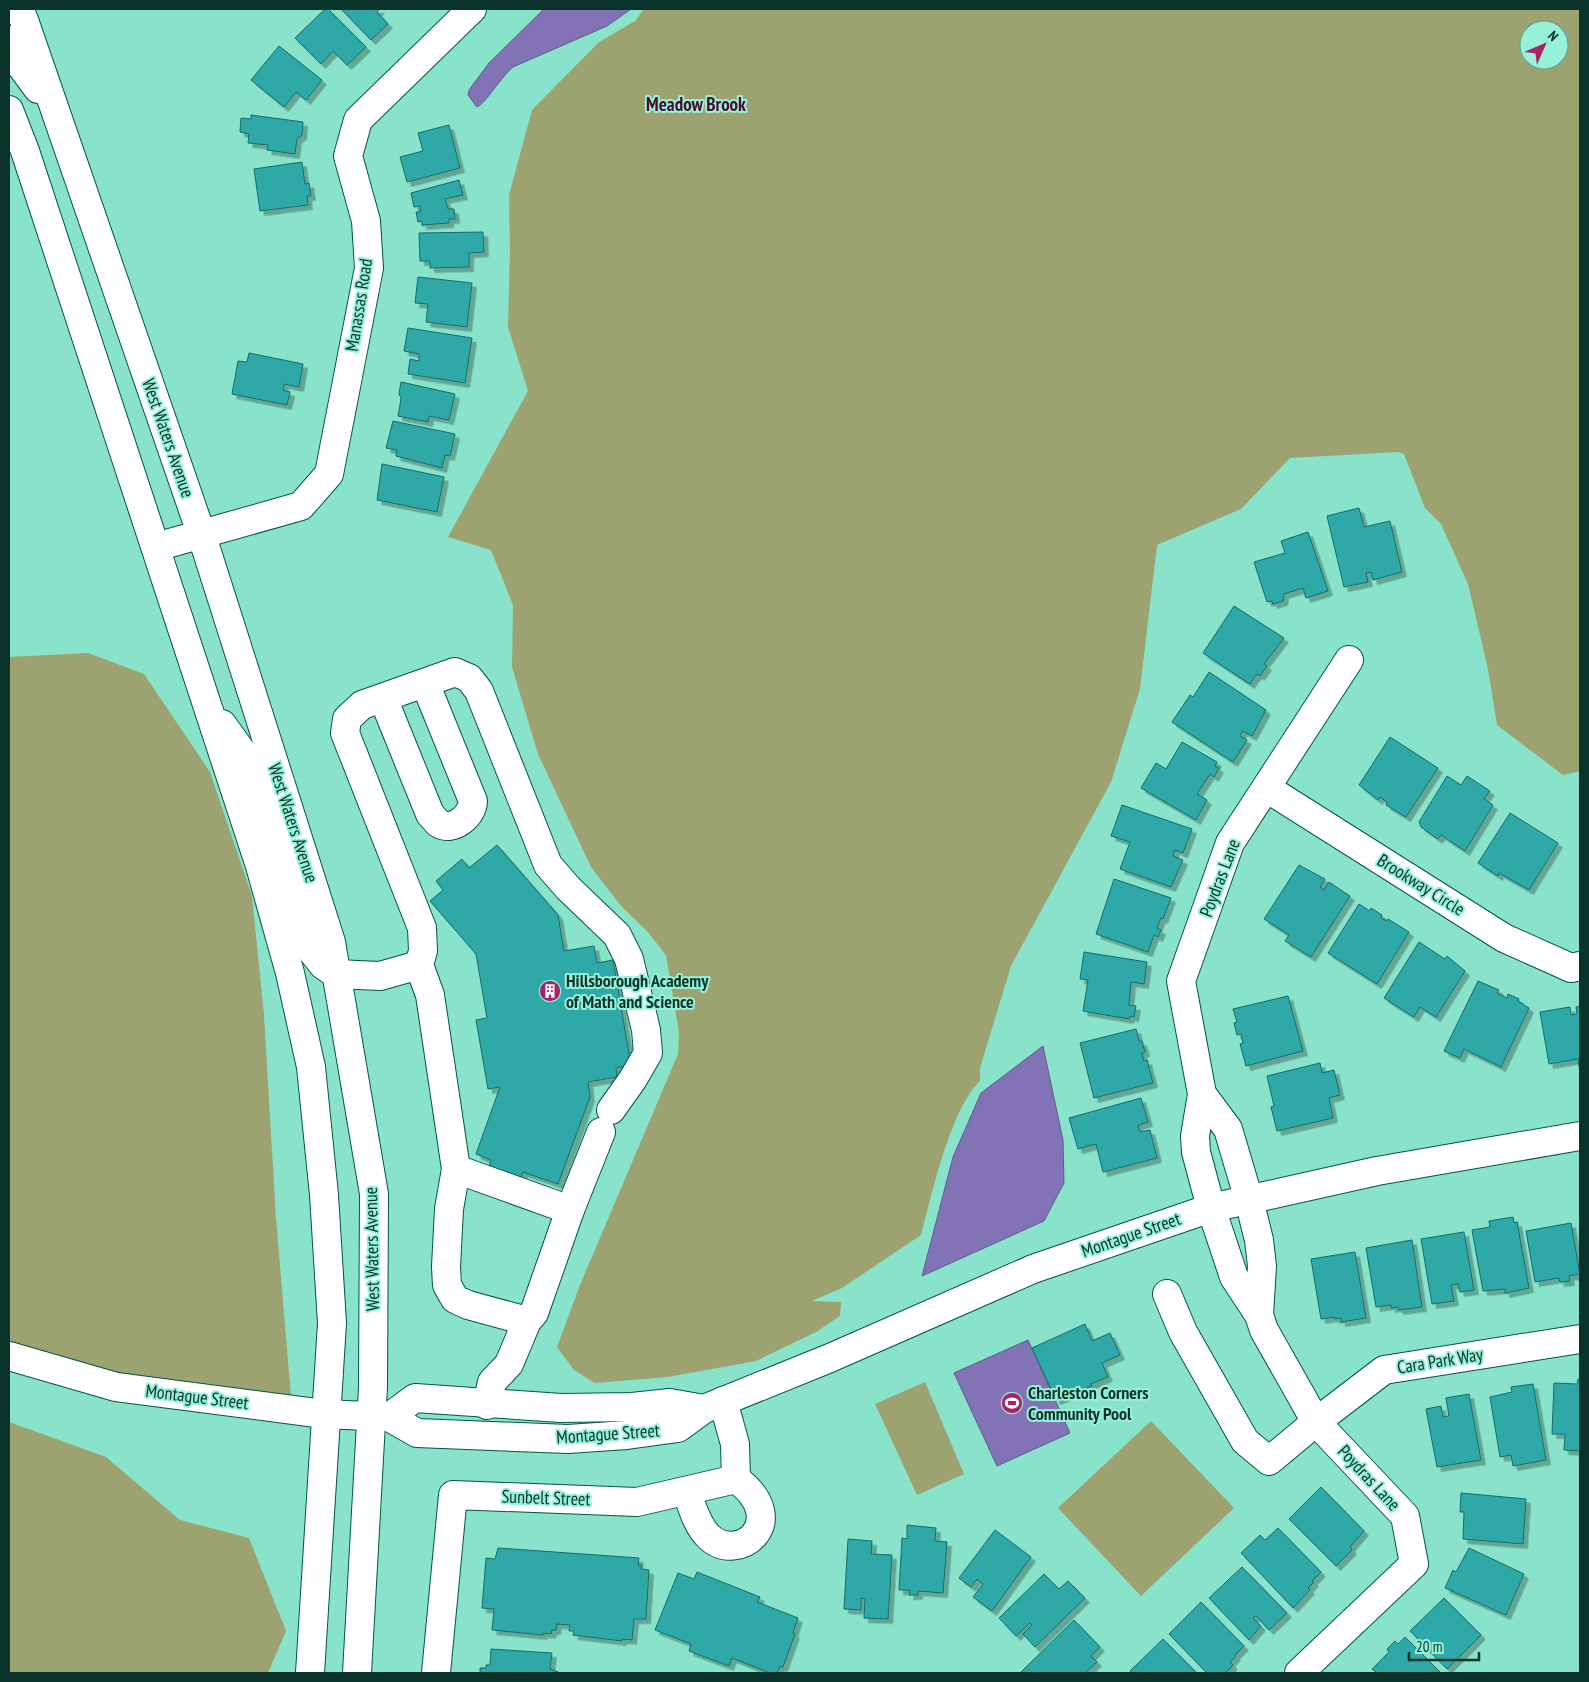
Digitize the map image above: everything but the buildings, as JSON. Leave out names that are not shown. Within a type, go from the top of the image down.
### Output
[{"type":"street","name":"West Waters Avenue","points":[[18,9],[24,20],[201,533],[331,942],[374,1194],[381,1417],[357,1673]]},
{"type":"street","name":"Manassas Road","points":[[156,547],[301,506],[329,474],[369,268],[366,220],[348,156],[358,120],[472,9]]},
{"type":"street","points":[[9,40],[21,66],[57,115]]},
{"type":"street","points":[[9,110],[28,160],[260,866],[290,974],[311,1067],[324,1195],[332,1323],[324,1414],[310,1673]]},
{"type":"street","name":"Poydras Lane","points":[[1299,1673],[1414,1564],[1405,1516],[1316,1422],[1264,1330],[1259,1315],[1234,1277],[1211,1208],[1196,1152],[1195,1136],[1202,1094],[1181,981],[1230,843],[1268,788],[1349,660]]},
{"type":"street","points":[[487,1405],[492,1382],[509,1364],[527,1321],[534,1313],[570,1210],[606,1121],[648,1053],[646,1030],[629,959],[617,935],[548,866],[479,691],[469,678],[455,672],[362,706],[347,719],[345,733],[422,928],[423,951],[420,965],[430,995],[456,1169],[449,1209],[447,1285],[454,1299],[468,1305],[527,1321]]},
{"type":"street","points":[[383,698],[430,814],[439,823],[448,826],[457,824],[468,816],[473,807],[473,801],[426,683]]},
{"type":"street","points":[[207,702],[250,763],[308,946],[323,966],[336,974],[380,976],[420,965]]},
{"type":"street","name":"Brookway Circle","points":[[1268,788],[1504,938],[1571,968],[1580,966]]},
{"type":"street","name":"Poydras Lane","points":[[1202,1094],[1228,1128],[1249,1200],[1259,1240],[1262,1266],[1259,1315]]},
{"type":"street","name":"Montague Street","points":[[9,1356],[116,1387],[324,1414],[381,1417],[417,1433],[568,1439],[627,1435],[678,1428],[714,1405],[830,1358],[1032,1269],[1211,1208],[1377,1172],[1580,1136]]},
{"type":"street","points":[[456,1169],[570,1210]]},
{"type":"street","name":"Cara Park Way","points":[[1167,1294],[1183,1332],[1245,1441],[1269,1461],[1384,1370],[1580,1339]]},
{"type":"street","name":"Montague Street","points":[[381,1417],[415,1398],[487,1405],[560,1408],[632,1407],[670,1403],[714,1405]]},
{"type":"street","points":[[686,1491],[699,1524],[708,1536],[719,1544],[731,1546],[742,1543],[753,1536],[760,1525],[762,1513],[759,1501],[750,1490],[736,1479],[735,1444],[714,1405]]},
{"type":"street","name":"Sunbelt Street","points":[[436,1673],[453,1495],[637,1502],[736,1479]]},
{"type":"green space","points":[[644,9],[1580,9],[1580,771],[1563,775],[1497,725],[1488,669],[1468,584],[1441,524],[1425,508],[1404,454],[1398,452],[1290,458],[1241,509],[1157,545],[1140,689],[1111,782],[1011,966],[980,1068],[980,1081],[969,1094],[951,1132],[943,1154],[921,1235],[842,1288],[812,1301],[841,1302],[840,1316],[816,1332],[756,1361],[668,1377],[595,1383],[574,1370],[557,1347],[580,1285],[678,1054],[679,1032],[666,955],[647,931],[621,906],[591,867],[538,754],[512,667],[513,605],[491,550],[448,537],[528,391],[508,327],[509,195],[532,110],[599,42],[635,21]]},
{"type":"green space","points":[[88,653],[144,674],[210,772],[252,896],[264,1015],[276,1218],[291,1396],[120,1374],[9,1343],[9,657]]},
{"type":"green space","points":[[925,1382],[964,1474],[917,1495],[875,1404]]},
{"type":"green space","points":[[1151,1421],[1234,1508],[1141,1596],[1058,1508]]},
{"type":"green space","points":[[9,1422],[106,1457],[180,1520],[249,1538],[286,1631],[268,1673],[9,1673]]},
{"type":"shaded area","points":[[544,9],[631,9],[607,26],[513,67],[477,107],[468,95],[469,90],[489,63]]},
{"type":"shaded area","points":[[1043,1046],[1063,1140],[1064,1183],[1044,1221],[922,1276],[953,1157],[981,1093]]},
{"type":"shaded area","name":"Charleston Corners Community Pool","points":[[1028,1340],[1070,1433],[997,1466],[954,1373]]},
{"type":"place","name":"Hillsborough Academy of Math and Science","points":[[550,991]]},
{"type":"place","name":"Charleston Corners Community Pool","points":[[1012,1403]]},
{"type":"district","name":"Meadow Brook","points":[[696,104]]}]
